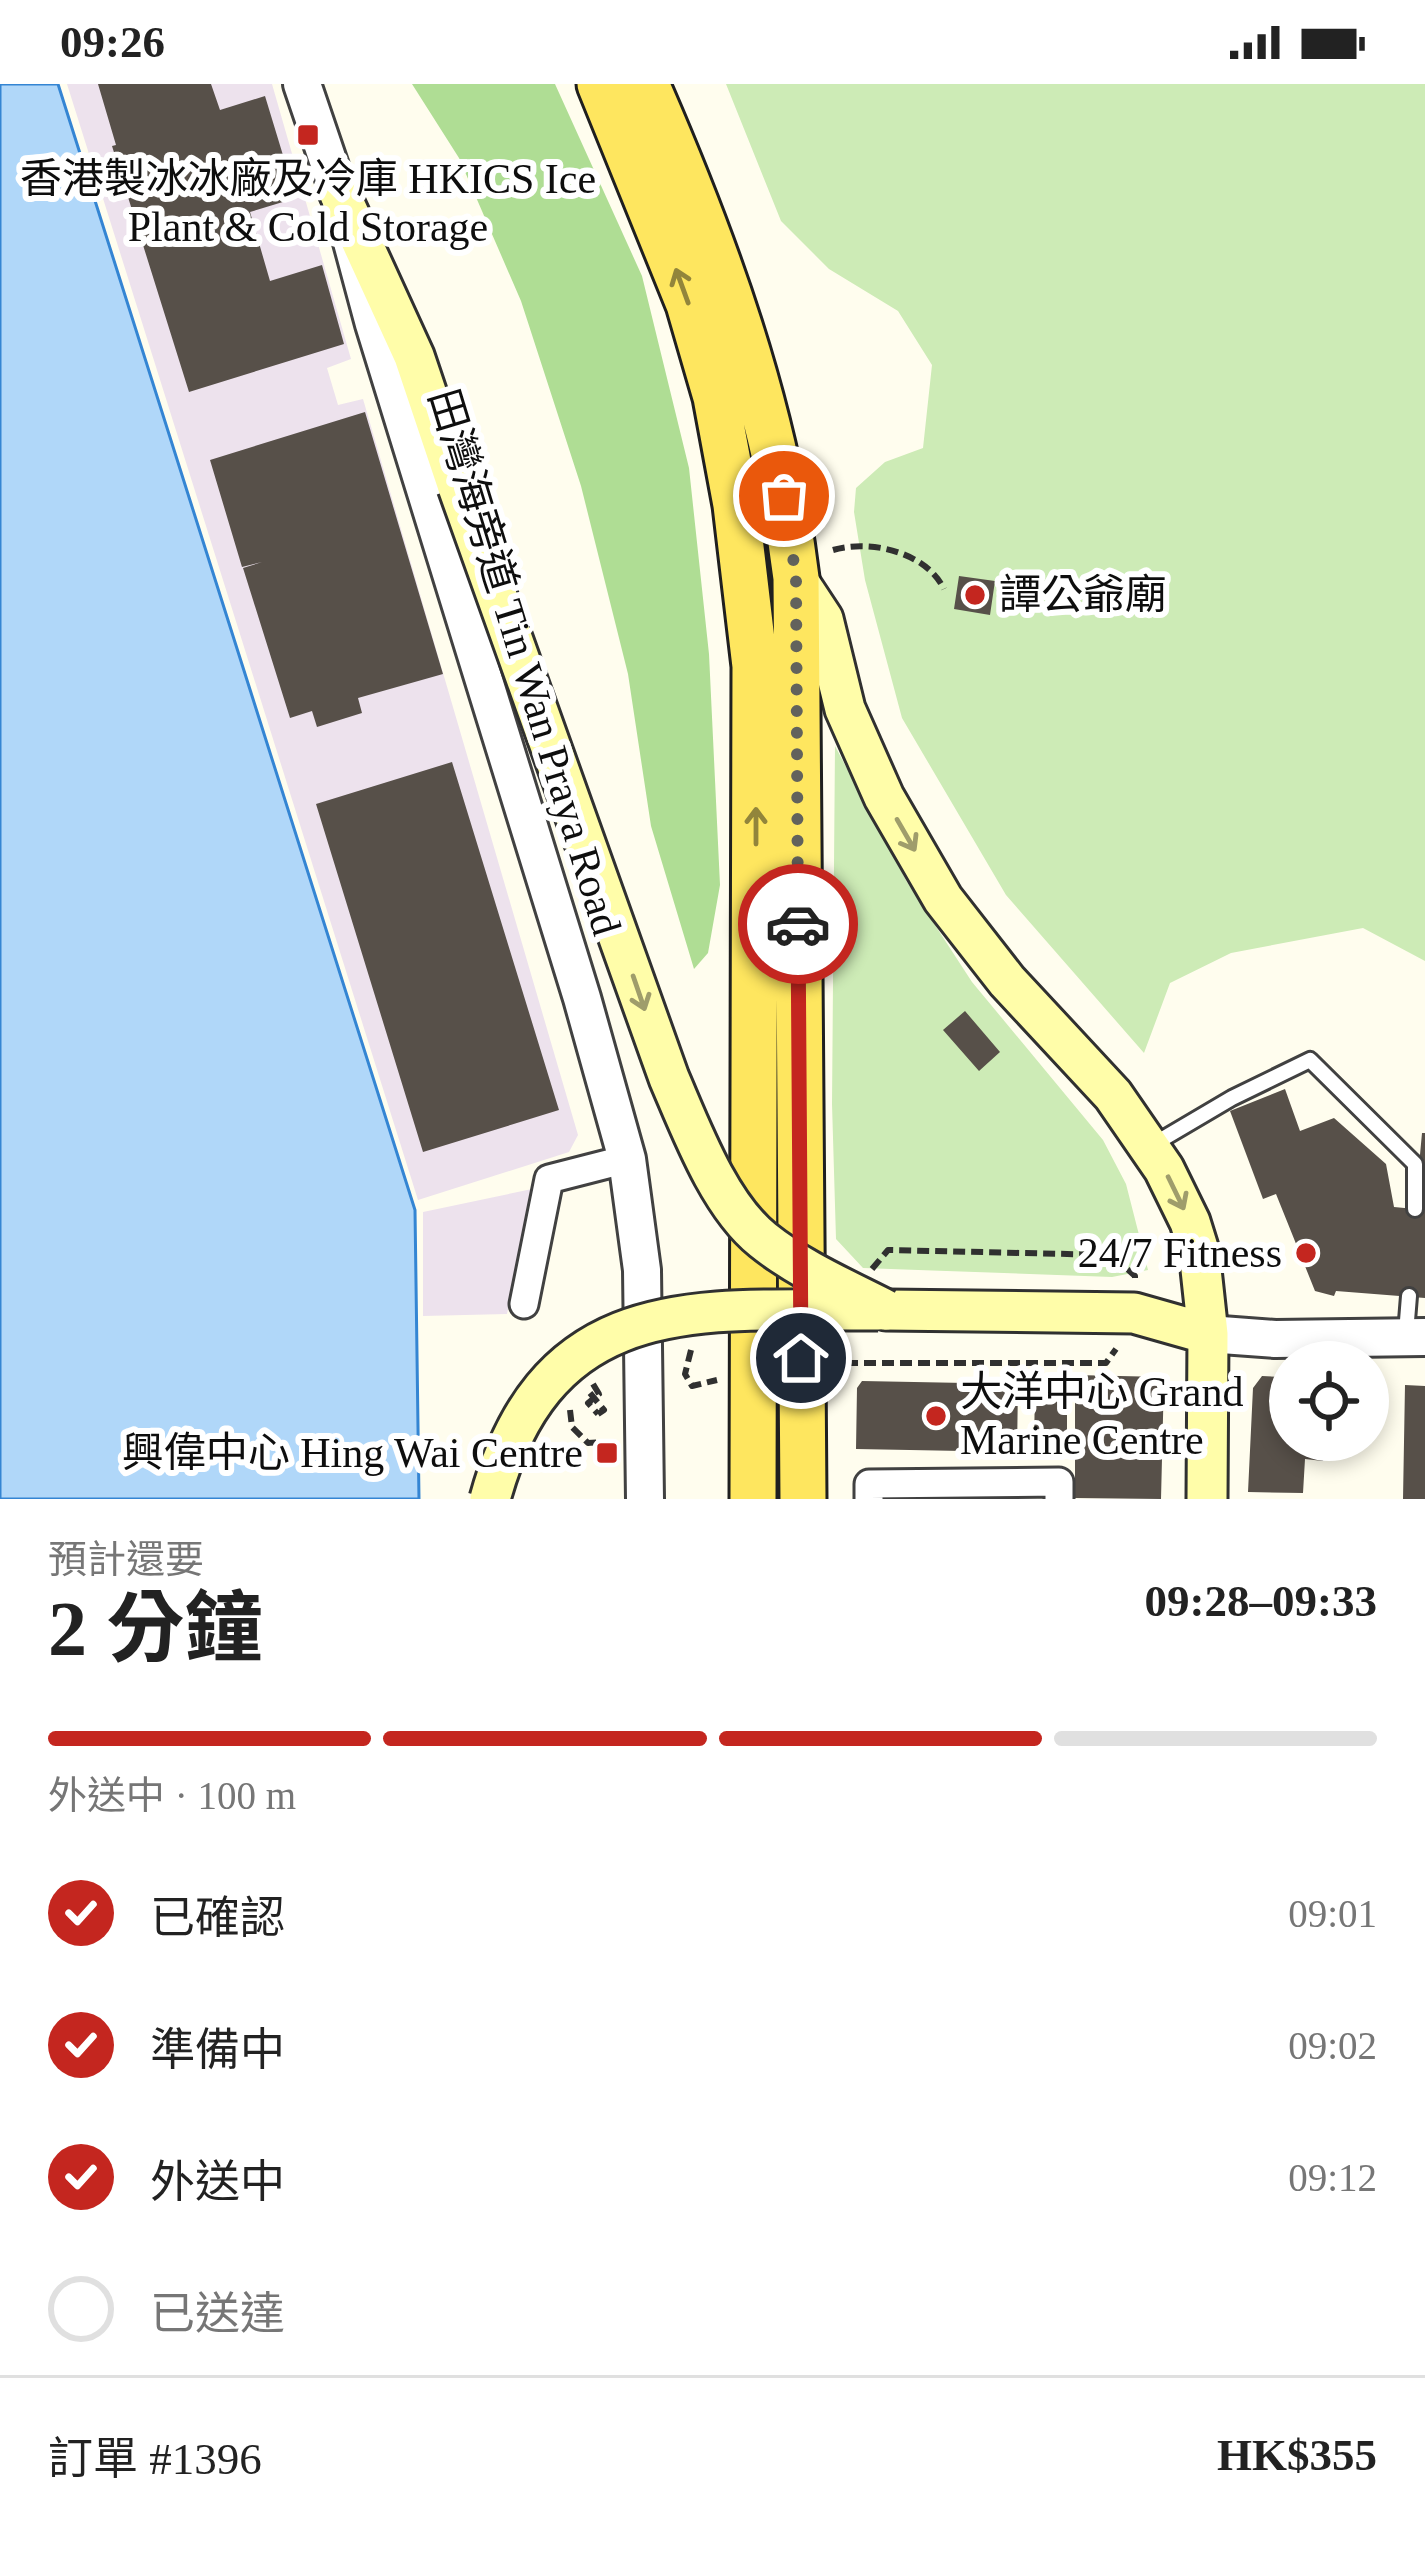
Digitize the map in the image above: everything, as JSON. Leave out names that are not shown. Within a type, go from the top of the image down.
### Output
[{"type":"main road","points":[[600,84],[689,304],[716,398],[736,505],[755,667],[757,1153],[751,1492]]},
{"type":"main road","points":[[646,84],[717,260],[757,382],[784,496],[796,578],[803,1499]]},
{"type":"main road","points":[[338,190],[414,356],[669,1078],[697,1144],[760,1239],[886,1310]]},
{"type":"main road","points":[[796,578],[823,619],[845,709],[884,797],[943,899],[1007,981],[1113,1095],[1150,1147],[1190,1222],[1199,1251],[1208,1334],[1208,1499]]},
{"type":"main road","points":[[490,1499],[496,1478],[544,1387],[570,1360],[610,1336],[655,1319],[698,1310],[1134,1313],[1208,1334]]},
{"type":"street","name":"田灣海旁道 Tin Wan Praya Road","points":[[302,84],[338,190],[374,324],[582,998],[627,1159],[642,1270],[645,1499]]},
{"type":"street","points":[[524,1304],[549,1180],[627,1159]]},
{"type":"street","points":[[1208,1334],[1275,1339],[1416,1337]]},
{"type":"street","points":[[869,1491],[1059,1490]]},
{"type":"lane","points":[[1150,1147],[1232,1098],[1310,1060],[1415,1164],[1415,1209]]},
{"type":"lane","points":[[1409,1297],[1416,1337]]},
{"type":"path","points":[[833,550],[856,543],[912,559],[936,572],[944,589]]},
{"type":"path","points":[[701,1347],[692,1348],[685,1374],[692,1386],[710,1383]]},
{"type":"path","points":[[846,1363],[1106,1363],[1116,1349]]},
{"type":"path","points":[[592,1380],[599,1394],[588,1403],[598,1414]]},
{"type":"path","points":[[570,1417],[572,1427],[587,1443],[601,1442]]},
{"type":"shaded area","points":[[67,84],[272,84],[351,359],[327,368],[338,405],[363,399],[578,1135],[569,1152],[418,1200]]},
{"type":"shaded area","points":[[532,1189],[507,1314],[423,1316],[423,1212]]},
{"type":"green space","points":[[412,84],[555,84],[642,276],[689,468],[709,654],[720,885],[708,953],[694,969],[651,826],[628,674],[581,486],[521,301],[459,158]]},
{"type":"green space","points":[[726,84],[1425,84],[1425,961],[1363,928],[1231,953],[1170,983],[1144,1053],[1006,895],[902,718],[865,580],[854,512],[856,488],[885,462],[923,448],[932,365],[898,311],[829,269],[781,221]]},
{"type":"green space","points":[[835,746],[907,882],[972,982],[1103,1140],[1126,1184],[1148,1270],[1112,1277],[863,1268],[836,1239],[832,1104]]},
{"type":"water","points":[[0,84],[58,84],[415,1210],[419,1499],[0,1499]]},
{"type":"building","points":[[98,84],[211,84],[220,110],[265,96],[296,198],[250,212],[270,281],[322,265],[344,344],[189,392],[112,146],[116,145]]},
{"type":"building","points":[[365,412],[443,674],[358,698],[362,713],[317,727],[312,711],[290,718],[243,568],[262,562],[242,567],[210,460]]},
{"type":"building","name":"譚公爺廟","points":[[959,576],[995,581],[990,615],[954,609]]},
{"type":"building","points":[[452,762],[559,1110],[423,1152],[316,804]]},
{"type":"building","points":[[965,1011],[1000,1052],[979,1071],[943,1030]]},
{"type":"building","points":[[1285,1089],[1300,1131],[1334,1118],[1386,1164],[1394,1207],[1415,1209],[1425,1133],[1425,1298],[1336,1291],[1334,1296],[1315,1291],[1276,1194],[1263,1199],[1230,1111]]},
{"type":"building","points":[[1075,1375],[1164,1377],[1161,1499],[1075,1498]]},
{"type":"building","points":[[1262,1376],[1269,1376],[1269,1461],[1305,1461],[1303,1493],[1248,1492],[1253,1388]]},
{"type":"building","name":"大洋中心 Grand Marine Centre","points":[[862,1381],[1018,1384],[1017,1452],[856,1449],[857,1388]]},
{"type":"building","points":[[1035,1382],[1067,1382],[1067,1450],[1034,1450]]},
{"type":"building","points":[[1405,1385],[1425,1386],[1425,1499],[1403,1499]]},
{"type":"way so far","points":[[784,496],[796,578],[798,924]]},
{"type":"place","name":"香港製冰冰廠及冷庫 HKICS Ice Plant & Cold Storage","points":[[308,135]]},
{"type":"place","name":"譚公爺廟","points":[[975,595]]},
{"type":"place","name":"24/7 Fitness","points":[[1306,1253]]},
{"type":"place","name":"大洋中心 Grand Marine Centre","points":[[936,1416]]},
{"type":"place","name":"興偉中心 Hing Wai Centre","points":[[607,1453]]},
{"type":"route","points":[[798,924],[801,1358]]}]
